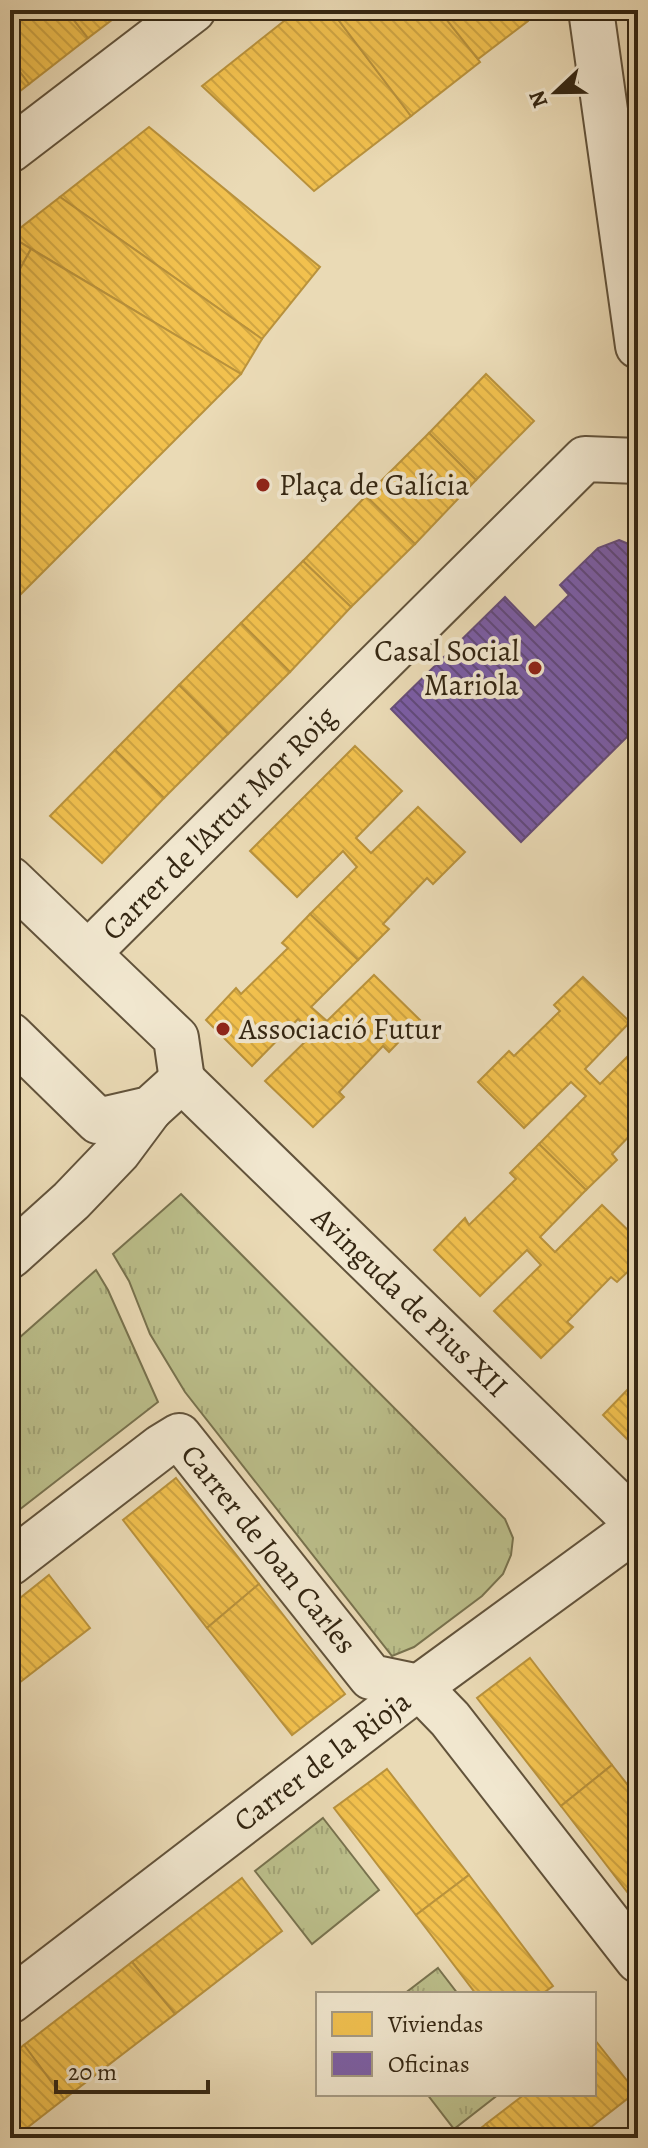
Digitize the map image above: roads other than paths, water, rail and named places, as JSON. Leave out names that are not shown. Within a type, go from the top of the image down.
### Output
[{"type":"street","points":[[10,150],[193,10]]},
{"type":"street","points":[[591,10],[638,346]]},
{"type":"street","name":"Carrer de l'Artur Mor Roig","points":[[88,953],[585,459],[638,461]]},
{"type":"street","points":[[10,879],[176,1038],[182,1080],[150,1109],[118,1152],[71,1201],[10,1256]]},
{"type":"street","points":[[10,1035],[98,1121],[150,1109]]},
{"type":"street","name":"Avinguda de Pius XII","points":[[182,1080],[638,1526]]},
{"type":"street","name":"Carrer de Joan Carles","points":[[10,1563],[179,1436],[371,1677],[419,1687]]},
{"type":"street","name":"Carrer de la Rioja","points":[[10,2001],[419,1687],[638,1526]]},
{"type":"street","points":[[419,1687],[450,1719],[638,1960]]},
{"type":"place","name":"Plaça de Galícia","points":[[263,485]]},
{"type":"place","name":"Casal Social Mariola","points":[[535,668]]},
{"type":"place","name":"Associació Futur","points":[[223,1029]]}]
